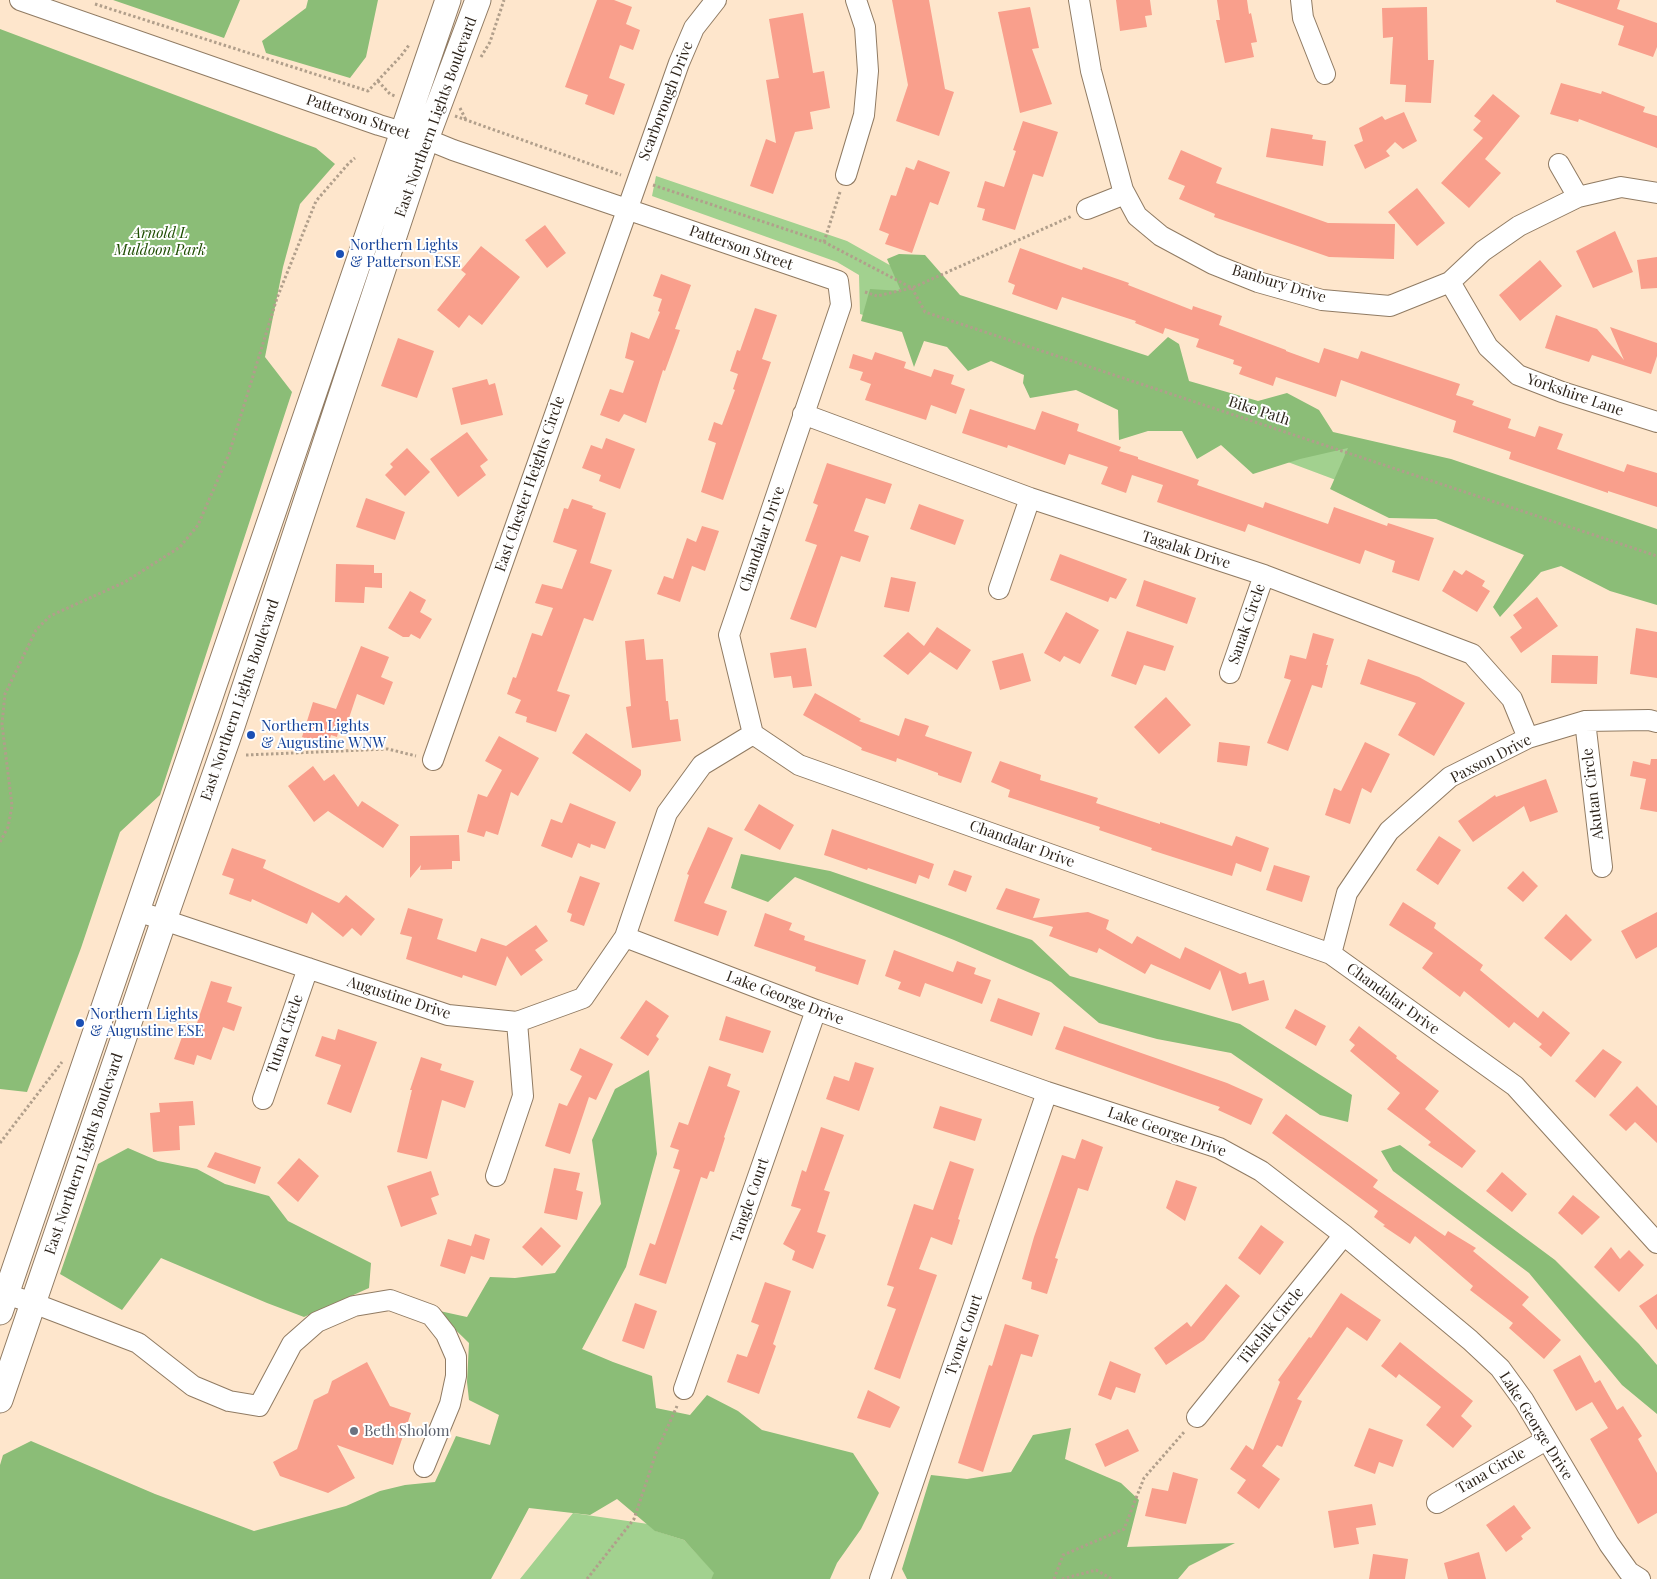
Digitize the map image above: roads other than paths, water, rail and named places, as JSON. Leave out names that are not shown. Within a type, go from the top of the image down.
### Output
[{"type":"main road","name":"East Northern Lights Boulevard","points":[[0,1400],[232,726],[414,136],[448,0]]},
{"type":"main road","name":"East Northern Lights Boulevard","points":[[3,1303],[137,911],[414,136],[478,0]]},
{"type":"street","name":"Patterson Street","points":[[20,0],[838,281]]},
{"type":"street","name":"Scarborough Drive","points":[[627,209],[679,63],[694,28],[716,0]]},
{"type":"street","points":[[846,175],[864,115],[868,71],[865,27],[856,0]]},
{"type":"street","name":"Banbury Drive","points":[[1079,0],[1091,71],[1125,194],[1137,216],[1162,236],[1214,264],[1258,282],[1322,300],[1390,306],[1450,282],[1483,251],[1519,226],[1578,197],[1621,188],[1657,193]]},
{"type":"street","points":[[1301,0],[1304,18],[1325,74]]},
{"type":"street","points":[[1559,164],[1578,197]]},
{"type":"street","points":[[1087,209],[1125,194]]},
{"type":"street","name":"East Chester Heights Circle","points":[[433,760],[627,209]]},
{"type":"street","name":"Chandalar Drive","points":[[838,281],[841,305],[729,634],[753,734],[799,765],[1331,954],[1515,1086],[1657,1243]]},
{"type":"street","name":"Yorkshire Lane","points":[[1450,282],[1488,348],[1518,375],[1562,392],[1657,422]]},
{"type":"street","name":"Tagalak Drive","points":[[803,414],[1030,498],[1264,575],[1472,654],[1512,699],[1528,738]]},
{"type":"street","points":[[999,590],[1030,498]]},
{"type":"street","name":"Sanak Circle","points":[[1230,672],[1264,575]]},
{"type":"street","name":"Paxson Drive","points":[[1331,954],[1347,893],[1389,831],[1450,777],[1528,738],[1585,721],[1649,720],[1657,722]]},
{"type":"street","name":"Akutan Circle","points":[[1585,721],[1602,866]]},
{"type":"street","name":"Augustine Drive","points":[[137,911],[448,1015],[517,1022],[583,998],[625,937],[667,813],[702,765],[753,734]]},
{"type":"street","name":"Lake George Drive","points":[[625,937],[816,1010],[1047,1092],[1219,1148],[1261,1171],[1344,1236],[1470,1340],[1500,1368],[1524,1401],[1609,1544],[1629,1572],[1640,1579]]},
{"type":"street","name":"Tutna Circle","points":[[263,1100],[308,968]]},
{"type":"street","name":"Tangle Court","points":[[684,1389],[816,1010]]},
{"type":"street","points":[[496,1176],[523,1096],[517,1022]]},
{"type":"street","name":"Tyone Court","points":[[880,1579],[1047,1092]]},
{"type":"street","name":"Tikchik Circle","points":[[1197,1417],[1344,1236]]},
{"type":"street","points":[[3,1303],[33,1303],[138,1343],[193,1386],[229,1401],[259,1406],[292,1344],[317,1322],[354,1306],[390,1300],[431,1315],[446,1334],[456,1357],[456,1376],[450,1404],[424,1467]]},
{"type":"street","name":"Tana Circle","points":[[1436,1503],[1546,1440]]},
{"type":"place","name":"Northern Lights & Patterson ESE","points":[[340,254]]},
{"type":"place","name":"Northern Lights & Augustine WNW","points":[[251,735]]},
{"type":"place","name":"Northern Lights & Augustine ESE","points":[[80,1023]]},
{"type":"place","name":"Beth Sholom","points":[[354,1431]]},
{"type":"park label","name":"Arnold L Muldoon Park","points":[[160,242]]}]
